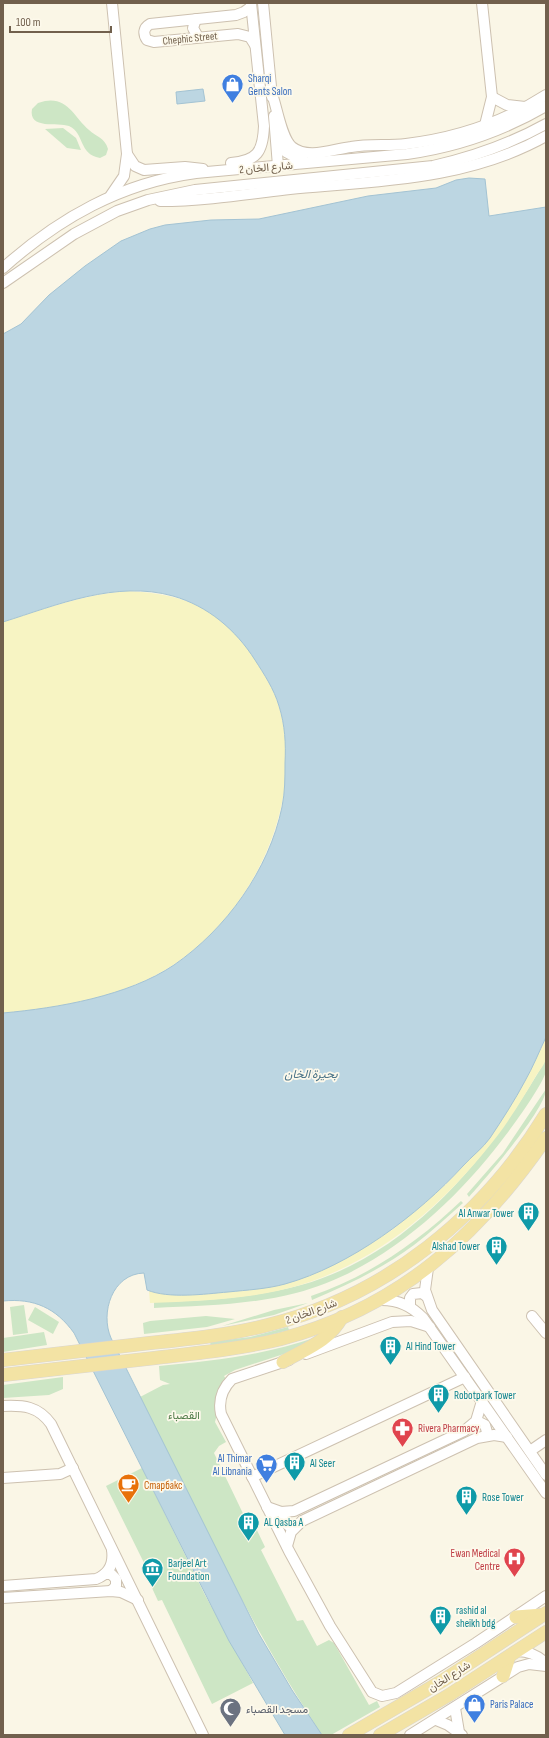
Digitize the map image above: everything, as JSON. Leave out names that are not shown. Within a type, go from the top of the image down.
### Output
[{"type":"main road","name":"شارع الخان 2","points":[[3,1360],[229,1334],[291,1319],[332,1305],[385,1277],[432,1244],[475,1206],[510,1166],[546,1114]]},
{"type":"main road","name":"شارع الخان 2","points":[[3,1376],[165,1357],[262,1343],[301,1333],[342,1317],[378,1300],[428,1268],[467,1235],[494,1207],[546,1138]]},
{"type":"main road","points":[[284,1362],[322,1342],[332,1333],[342,1317]]},
{"type":"main road","points":[[516,1617],[544,1614]]},
{"type":"main road","name":"شارع الخان","points":[[350,1735],[442,1681],[544,1614]]},
{"type":"main road","name":"شارع الخان","points":[[380,1735],[449,1695],[543,1634]]},
{"type":"main road","points":[[503,1676],[513,1654]]},
{"type":"street","points":[[111,195],[124,176],[128,154],[112,3]]},
{"type":"street","points":[[263,3],[278,166]]},
{"type":"street","points":[[482,3],[492,97],[485,125]]},
{"type":"street","points":[[128,154],[136,166],[144,170],[185,167],[212,172],[227,164],[250,160],[258,152],[262,146],[264,126],[251,5]]},
{"type":"street","name":"Chephic Street","points":[[251,5],[244,12],[236,15],[150,24],[144,29],[144,33],[147,40],[154,42],[238,34],[250,37],[255,45]]},
{"type":"street","points":[[196,19],[194,28],[198,37]]},
{"type":"street","points":[[271,91],[279,113],[284,137],[295,149],[308,153],[362,146],[407,144],[457,134],[485,125],[525,107],[546,95]]},
{"type":"street","points":[[492,97],[508,105],[525,107]]},
{"type":"street","name":"شارع الخان 2","points":[[3,268],[25,248],[66,219],[111,195],[139,185],[167,178],[212,172],[414,153],[449,146],[495,132],[546,106]]},
{"type":"street","name":"شارع الخان 2","points":[[3,283],[43,253],[84,228],[117,211],[148,200],[195,190],[417,168],[449,162],[498,147],[546,124]]},
{"type":"street","points":[[449,146],[457,134]]},
{"type":"street","points":[[276,136],[286,152],[307,163]]},
{"type":"street","points":[[148,200],[183,200],[440,173],[466,167],[512,152],[546,136]]},
{"type":"street","points":[[350,159],[362,146]]},
{"type":"street","points":[[449,162],[466,167]]},
{"type":"street","points":[[428,1268],[425,1284],[426,1296],[432,1310],[546,1474]]},
{"type":"street","points":[[410,1307],[409,1301],[413,1294],[422,1293],[426,1296]]},
{"type":"street","points":[[378,1300],[395,1301],[410,1307],[419,1313],[546,1493]]},
{"type":"street","points":[[532,1316],[546,1333]]},
{"type":"street","points":[[430,1327],[412,1321],[392,1322],[284,1362],[236,1377],[229,1382],[221,1395],[221,1414],[287,1546],[330,1626],[366,1686],[378,1695],[386,1696],[396,1693],[516,1617],[546,1596]]},
{"type":"street","points":[[252,1477],[465,1377]]},
{"type":"street","points":[[475,1424],[479,1416],[482,1401]]},
{"type":"street","points":[[3,1406],[28,1406],[41,1413],[51,1424],[203,1735]]},
{"type":"street","points":[[267,1507],[285,1512],[306,1506],[468,1429],[479,1422],[485,1425],[487,1432],[485,1436]]},
{"type":"street","points":[[287,1546],[289,1535],[302,1521],[485,1436],[498,1435],[507,1437]]},
{"type":"street","points":[[530,1452],[546,1440]]},
{"type":"street","points":[[3,1478],[60,1474],[73,1468]]},
{"type":"street","points":[[285,1512],[285,1523],[293,1529]]},
{"type":"street","points":[[105,1574],[113,1561],[112,1548]]},
{"type":"street","points":[[3,1586],[90,1579],[105,1574],[111,1574],[116,1579],[116,1586],[112,1591]]},
{"type":"street","points":[[3,1598],[112,1591],[126,1594],[138,1600]]},
{"type":"street","points":[[543,1634],[538,1649],[544,1662]]},
{"type":"street","points":[[513,1654],[529,1652],[544,1662]]},
{"type":"street","points":[[410,1735],[523,1665],[544,1662]]},
{"type":"street","points":[[455,1708],[461,1734]]},
{"type":"street","points":[[436,1720],[461,1734]]},
{"type":"green space","points":[[45,101],[59,102],[70,109],[89,130],[105,142],[108,149],[106,155],[100,158],[93,156],[85,148],[78,133],[69,126],[39,123],[35,120],[32,116],[32,109],[38,103]]},
{"type":"green space","points":[[63,128],[76,138],[81,150],[67,148],[45,129]]},
{"type":"green space","points":[[546,1059],[546,1071],[544,1077],[534,1095],[482,1165],[436,1212],[384,1253],[356,1270],[326,1283],[296,1293],[261,1300],[207,1306],[154,1308],[154,1302],[191,1301],[246,1296],[301,1285],[341,1271],[378,1250],[413,1225],[444,1196],[474,1164],[524,1095]]},
{"type":"green space","points":[[546,1089],[543,1099],[536,1112],[514,1144],[469,1197],[467,1194],[503,1153]]},
{"type":"green space","points":[[461,1201],[463,1203],[427,1235],[390,1261],[365,1276],[312,1300],[311,1296],[352,1279],[391,1257],[445,1216]]},
{"type":"green space","points":[[308,1303],[274,1315],[222,1326],[274,1310]]},
{"type":"green space","points":[[24,1305],[28,1333],[13,1335],[10,1307]]},
{"type":"green space","points":[[35,1307],[59,1322],[53,1334],[28,1320]]},
{"type":"green space","points":[[206,1316],[235,1319],[207,1327],[144,1334],[143,1323],[150,1321]]},
{"type":"green space","points":[[288,1327],[289,1330],[250,1340],[211,1346],[210,1342],[250,1337]]},
{"type":"green space","points":[[44,1332],[47,1345],[3,1352],[3,1338]]},
{"type":"green space","name":"القصباء","points":[[317,1337],[293,1351],[235,1370],[224,1376],[226,1379],[215,1422],[226,1442],[219,1446],[214,1453],[249,1526],[254,1524],[265,1547],[261,1550],[297,1621],[303,1620],[317,1646],[329,1640],[334,1643],[369,1705],[377,1701],[380,1707],[331,1735],[322,1735],[296,1694],[248,1611],[140,1397],[163,1385],[170,1384],[160,1380],[159,1366],[199,1362],[258,1353]]},
{"type":"green space","points":[[63,1377],[63,1389],[49,1395],[3,1398],[3,1385]]},
{"type":"green space","points":[[142,1468],[205,1595],[253,1683],[212,1704],[162,1600],[158,1601],[147,1577],[150,1575],[106,1486]]},
{"type":"sand","points":[[128,591],[169,596],[202,608],[217,617],[231,629],[256,661],[275,695],[279,707],[286,743],[286,780],[279,816],[266,852],[249,885],[227,916],[202,943],[173,965],[154,976],[113,993],[47,1008],[3,1013],[3,622],[49,607],[96,595]]},
{"type":"sand","points":[[546,1037],[545,1062],[498,1135],[453,1187],[428,1211],[401,1233],[373,1252],[311,1282],[277,1291],[230,1298],[150,1303],[149,1291],[189,1295],[239,1291],[349,1255],[392,1230],[446,1184],[490,1137],[525,1081]]},
{"type":"water","points":[[203,89],[205,101],[177,104],[176,92]]},
{"type":"water","name":"بحيرة الخان","points":[[469,178],[485,179],[489,216],[546,207],[546,1037],[521,1088],[487,1142],[425,1203],[382,1237],[358,1252],[309,1276],[278,1286],[250,1290],[198,1295],[156,1293],[147,1290],[144,1273],[133,1275],[124,1280],[117,1287],[111,1296],[108,1307],[108,1328],[111,1338],[259,1634],[292,1690],[322,1735],[285,1735],[229,1641],[74,1333],[60,1317],[43,1306],[25,1301],[3,1301],[3,1013],[69,1004],[92,999],[136,985],[156,976],[174,965],[211,934],[228,916],[243,896],[267,853],[276,830],[282,807],[285,785],[285,742],[283,720],[272,688],[262,671],[239,639],[220,620],[186,600],[152,592],[130,591],[108,593],[65,602],[3,622],[3,334],[21,324],[49,295],[85,266],[121,241],[150,229],[165,225],[211,220],[259,219],[368,196],[436,188],[456,180]]},
{"type":"place","name":"Sharqi Gents Salon","points":[[233,104]]},
{"type":"place","name":"Al Anwar Tower","points":[[529,1232]]},
{"type":"place","name":"Alshad Tower","points":[[496,1266]]},
{"type":"place","name":"Al Hind Tower","points":[[390,1366]]},
{"type":"place","name":"Robotpark Tower","points":[[438,1414]]},
{"type":"place","name":"Rivera Pharmacy","points":[[403,1448]]},
{"type":"place","name":"Al Seer","points":[[294,1482]]},
{"type":"place","name":"Al Thimar Al Libnania","points":[[267,1484]]},
{"type":"place","name":"Старбакс","points":[[129,1504]]},
{"type":"place","name":"Rose Tower","points":[[467,1516]]},
{"type":"place","name":"AL Qasba A","points":[[248,1542]]},
{"type":"place","name":"Ewan Medical Centre","points":[[515,1578]]},
{"type":"place","name":"Barjeel Art Foundation","points":[[153,1588]]},
{"type":"place","name":"rashid al sheikh bdg","points":[[440,1636]]},
{"type":"place","name":"Paris Palace","points":[[474,1724]]},
{"type":"place","name":"مسجد القصباء","points":[[230,1728]]}]
